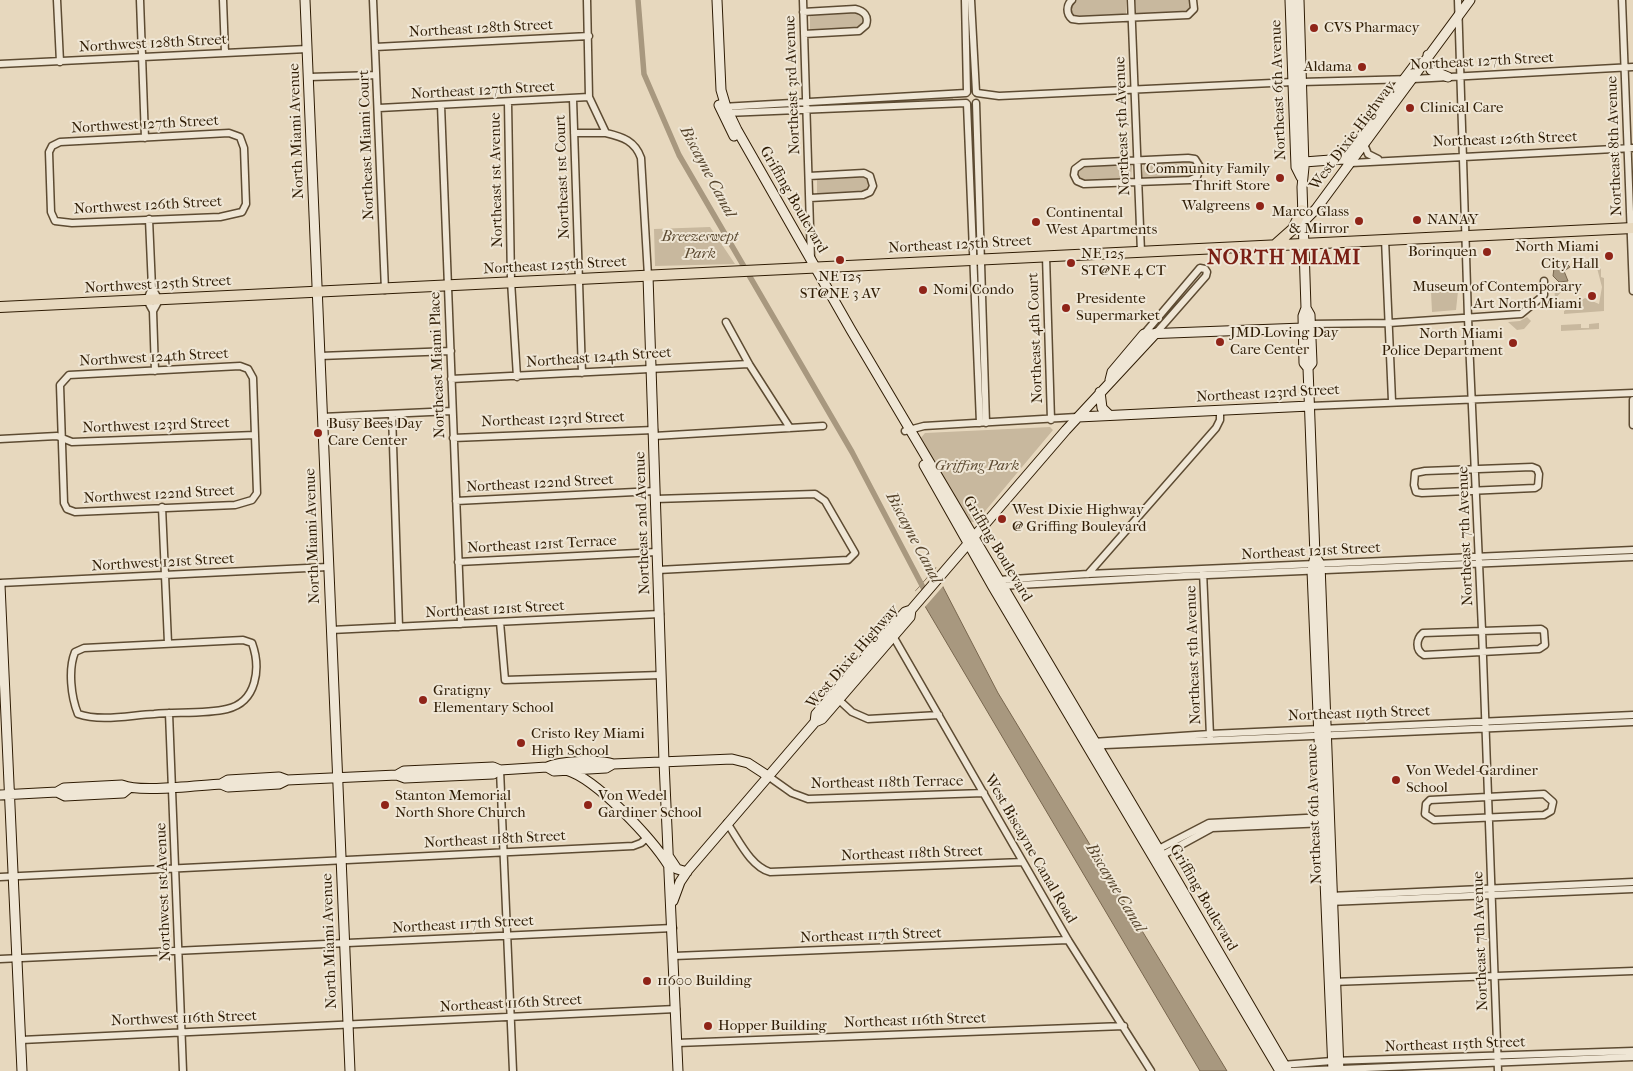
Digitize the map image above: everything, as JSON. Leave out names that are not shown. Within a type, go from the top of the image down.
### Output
[{"type":"main road","name":"North Miami Avenue","points":[[305,0],[336,778],[350,1071]]},
{"type":"main road","name":"Griffing Boulevard","points":[[712,0],[716,33]]},
{"type":"main road","name":"Griffing Boulevard","points":[[717,0],[715,84],[724,110],[849,331],[971,539],[1001,583],[1092,746]]},
{"type":"main road","name":"Northeast 6th Avenue","points":[[1290,0],[1293,66],[1297,82],[1304,162],[1302,210],[1306,308],[1310,314],[1307,326],[1304,363],[1308,368],[1310,406],[1335,1067]]},
{"type":"main road","name":"Northeast 6th Avenue","points":[[1299,0],[1296,167],[1302,177]]},
{"type":"main road","name":"West Dixie Highway","points":[[1347,161],[1364,144],[1409,78],[1414,66],[1421,64],[1470,0]]},
{"type":"main road","points":[[1428,55],[1430,68],[1448,77]]},
{"type":"main road","name":"West Dixie Highway","points":[[1303,222],[1316,209],[1347,161],[1409,78]]},
{"type":"main road","name":"Northeast 126th Street","points":[[1304,162],[1347,161]]},
{"type":"main road","points":[[1275,245],[1293,229],[1302,210]]},
{"type":"main road","name":"Northeast 125th Street","points":[[318,292],[734,272],[812,264],[977,260],[1466,234],[1632,228]]},
{"type":"main road","name":"Northeast 2nd Avenue","points":[[648,276],[664,762],[672,903],[678,1071]]},
{"type":"main road","name":"Northwest 125th Street","points":[[0,308],[318,292]]},
{"type":"main road","points":[[1144,334],[1307,326]]},
{"type":"main road","name":"West Dixie Highway","points":[[1110,380],[1117,377],[1156,333]]},
{"type":"main road","name":"West Dixie Highway","points":[[672,903],[680,882],[687,872],[814,722],[816,714],[905,612],[911,610],[1100,392],[1110,380],[1112,372],[1144,334]]},
{"type":"main road","points":[[1100,392],[1102,408],[1109,414]]},
{"type":"main road","name":"Northeast 123rd Street","points":[[1078,417],[1109,414],[1310,406]]},
{"type":"main road","name":"Griffing Boulevard","points":[[971,539],[991,585],[1092,746],[1282,1068]]},
{"type":"main road","points":[[0,584],[2,714],[10,794],[22,1071]]},
{"type":"main road","name":"West Dixie Highway","points":[[814,722],[822,719],[910,617],[911,610]]},
{"type":"main road","points":[[0,795],[58,792],[64,788],[122,785],[129,788],[221,784],[228,787],[279,784],[287,780],[397,775],[404,771],[493,767],[500,770],[606,761],[613,764],[736,759],[748,763],[768,776]]},
{"type":"main road","points":[[547,767],[554,771],[606,768],[613,764]]},
{"type":"main road","points":[[566,770],[591,783],[648,838],[669,866]]},
{"type":"main road","points":[[669,856],[677,869],[687,872]]},
{"type":"street","points":[[56,0],[60,62]]},
{"type":"street","points":[[140,0],[145,138]]},
{"type":"street","points":[[223,0],[225,53]]},
{"type":"street","name":"Northeast Miami Court","points":[[373,0],[379,108],[384,290]]},
{"type":"street","points":[[587,0],[589,97],[606,133]]},
{"type":"street","name":"Northeast 3rd Avenue","points":[[803,0],[812,264]]},
{"type":"street","points":[[965,0],[966,93],[964,99],[967,103],[974,179],[983,423]]},
{"type":"street","points":[[971,0],[977,102],[974,179]]},
{"type":"street","points":[[1072,0],[1068,4],[1068,13],[1075,20],[1188,14],[1194,9],[1193,0]]},
{"type":"street","name":"Northeast 5th Avenue","points":[[1131,0],[1141,252]]},
{"type":"street","name":"Northeast 7th Avenue","points":[[1458,0],[1460,14],[1468,318],[1473,398],[1493,892],[1498,1071]]},
{"type":"street","name":"Northeast 8th Avenue","points":[[1622,0],[1630,148],[1633,291]]},
{"type":"street","points":[[803,12],[856,9],[863,12],[867,18],[866,25],[859,31],[804,34]]},
{"type":"street","name":"Northeast 128th Street","points":[[376,47],[588,36]]},
{"type":"street","name":"Northwest 128th Street","points":[[0,64],[307,49]]},
{"type":"street","name":"Northeast 127th Street","points":[[966,93],[976,92],[999,96],[1448,77],[1633,67]]},
{"type":"street","points":[[308,77],[376,76]]},
{"type":"street","points":[[724,110],[966,93]]},
{"type":"street","name":"Northeast 127th Street","points":[[967,103],[999,96]]},
{"type":"street","name":"Northeast 127th Street","points":[[379,108],[589,97]]},
{"type":"street","name":"Northeast 1st Court","points":[[574,99],[582,373]]},
{"type":"street","name":"Northeast 1st Avenue","points":[[508,102],[511,282],[517,377]]},
{"type":"street","points":[[807,105],[967,103]]},
{"type":"street","name":"Northeast Miami Place","points":[[441,105],[461,624]]},
{"type":"street","name":"Northeast 2nd Avenue","points":[[574,133],[606,133],[622,137],[637,146],[641,158],[648,276]]},
{"type":"street","name":"Northwest 127th Street","points":[[55,221],[51,212],[49,152],[52,146],[60,142],[229,134],[240,136],[244,148],[246,204],[242,212]]},
{"type":"street","points":[[1364,144],[1368,154],[1378,160]]},
{"type":"street","name":"Northeast 126th Street","points":[[1347,161],[1630,148]]},
{"type":"street","points":[[1192,158],[1198,161],[1200,167],[1194,179],[1138,182],[1084,184],[1077,181],[1074,176],[1075,169],[1083,163],[1192,158]]},
{"type":"street","points":[[809,176],[860,173],[870,176],[873,182],[872,189],[863,195],[810,198]]},
{"type":"street","name":"Northwest 126th Street","points":[[55,221],[72,223],[220,217],[242,212]]},
{"type":"street","points":[[149,219],[152,288],[147,300],[153,311],[155,371]]},
{"type":"street","points":[[1385,239],[1392,401]]},
{"type":"street","name":"Northeast 4th Court","points":[[1046,256],[1051,420]]},
{"type":"street","name":"West Dixie Highway","points":[[1144,334],[1200,268],[1205,269],[1207,272],[1206,276],[1156,333]]},
{"type":"street","points":[[1307,326],[1389,323],[1521,314],[1544,295],[1544,282]]},
{"type":"street","points":[[152,288],[159,300],[153,311]]},
{"type":"street","points":[[726,322],[749,364],[790,428]]},
{"type":"street","points":[[320,356],[451,351]]},
{"type":"street","name":"Northeast 124th Street","points":[[451,379],[749,364]]},
{"type":"street","name":"Northwest 124th Street","points":[[62,439],[60,385],[62,380],[69,375],[240,366],[248,369],[253,378],[255,435]]},
{"type":"street","name":"Northeast 123rd Street","points":[[1310,406],[1392,401],[1633,394]]},
{"type":"street","points":[[1633,400],[1633,425]]},
{"type":"street","points":[[1088,574],[1216,428],[1220,420],[1220,410]]},
{"type":"street","points":[[322,417],[452,411]]},
{"type":"street","points":[[392,414],[399,627]]},
{"type":"street","name":"Northeast 123rd Street","points":[[907,430],[924,426],[1078,417]]},
{"type":"street","name":"Northeast 123rd Street","points":[[453,438],[654,433],[823,426]]},
{"type":"street","name":"Northwest 123rd Street","points":[[0,439],[57,436],[72,442],[255,435]]},
{"type":"street","name":"Northwest 122nd Street","points":[[62,439],[64,503],[67,509],[75,512],[235,505],[252,500],[257,494],[255,435]]},
{"type":"street","points":[[1532,467],[1537,469],[1539,474],[1538,486],[1535,488],[1476,491],[1416,492],[1413,475],[1418,472],[1475,468],[1532,467]]},
{"type":"street","name":"Northeast 122nd Street","points":[[456,500],[655,495],[815,494],[825,500],[855,553],[848,560],[658,570]]},
{"type":"street","points":[[162,508],[168,643]]},
{"type":"street","name":"Northeast 121st Street","points":[[1479,560],[1633,550]]},
{"type":"street","name":"Northeast 121st Terrace","points":[[458,562],[657,552]]},
{"type":"street","name":"Northeast 121st Street","points":[[991,585],[1088,574],[1203,572],[1213,569],[1316,565],[1633,557]]},
{"type":"street","name":"Northeast 121st Street","points":[[1001,583],[1316,565]]},
{"type":"street","name":"Northwest 121st Street","points":[[0,584],[328,567]]},
{"type":"street","name":"Northeast 5th Avenue","points":[[1203,572],[1210,737]]},
{"type":"street","name":"Northeast 121st Street","points":[[331,630],[660,614]]},
{"type":"street","points":[[500,622],[505,680],[661,675]]},
{"type":"street","points":[[1541,628],[1544,631],[1545,645],[1540,649],[1483,653],[1424,655],[1419,651],[1418,638],[1423,633],[1541,628]]},
{"type":"street","name":"West Biscayne Canal Road","points":[[893,636],[1068,940],[1151,1071]]},
{"type":"street","points":[[243,640],[252,643],[255,653],[256,674],[254,688],[246,698],[228,709],[101,717],[78,714],[74,703],[71,660],[75,652],[84,648],[168,643],[243,640]]},
{"type":"street","points":[[838,700],[852,712],[868,719],[939,716]]},
{"type":"street","name":"Northwest 1st Avenue","points":[[169,713],[177,869],[183,1071]]},
{"type":"street","name":"Northeast 119th Street","points":[[1092,746],[1210,737],[1486,725],[1633,715]]},
{"type":"street","name":"Northeast 119th Street","points":[[1486,725],[1633,722]]},
{"type":"street","points":[[500,770],[513,1071]]},
{"type":"street","name":"Northeast 118th Terrace","points":[[768,776],[792,793],[808,799],[984,793]]},
{"type":"street","points":[[1544,794],[1553,802],[1551,811],[1544,815],[1489,818],[1434,820],[1428,818],[1424,809],[1430,800],[1488,796],[1544,794]]},
{"type":"street","points":[[1157,854],[1212,828],[1326,820]]},
{"type":"street","name":"Northeast 118th Street","points":[[728,823],[755,864],[770,872],[1023,862]]},
{"type":"street","name":"Northeast 118th Street","points":[[0,877],[633,846],[641,844],[648,838]]},
{"type":"street","points":[[1493,892],[1633,882]]},
{"type":"street","points":[[1329,899],[1493,892],[1633,889]]},
{"type":"street","name":"Northeast 117th Street","points":[[0,959],[673,928]]},
{"type":"street","name":"Northeast 117th Street","points":[[674,956],[1068,940]]},
{"type":"street","points":[[1332,982],[1633,971]]},
{"type":"street","name":"Northeast 116th Street","points":[[347,1024],[676,1009]]},
{"type":"street","name":"Northwest 116th Street","points":[[21,1040],[347,1024]]},
{"type":"street","name":"Northeast 116th Street","points":[[677,1043],[1124,1026]]},
{"type":"street","name":"Northeast 115th Street","points":[[1282,1068],[1335,1067],[1633,1051]]},
{"type":"street","name":"Northeast 115th Street","points":[[1497,1059],[1633,1057]]},
{"type":"street","name":"Northeast 115th Street","points":[[1292,1071],[1335,1067]]},
{"type":"green space","points":[[1076,0],[1126,0],[1126,16],[1074,19],[1069,10]]},
{"type":"green space","points":[[1135,0],[1191,0],[1192,7],[1186,13],[1136,15]]},
{"type":"green space","points":[[853,11],[863,14],[865,23],[857,30],[810,30],[810,15]]},
{"type":"green space","points":[[953,97],[953,100],[815,105],[817,103]]},
{"type":"green space","points":[[1189,160],[1196,163],[1197,173],[1192,177],[1144,179],[1142,176],[1144,162]]},
{"type":"green space","points":[[1128,163],[1132,166],[1131,179],[1087,183],[1077,178],[1077,170],[1085,165]]},
{"type":"green space","points":[[862,175],[869,177],[871,185],[866,192],[817,194],[817,178]]},
{"type":"green space","name":"Breezeswept Park","points":[[710,227],[735,264],[655,266],[654,229]]},
{"type":"green space","points":[[1597,268],[1601,268],[1601,277],[1604,278],[1604,311],[1564,314],[1564,311],[1585,298],[1599,304],[1602,287]]},
{"type":"green space","points":[[1554,282],[1561,285],[1568,284],[1555,299]]},
{"type":"green space","points":[[1441,290],[1458,291],[1456,310],[1432,312],[1431,292],[1440,292]]},
{"type":"green space","points":[[1527,317],[1531,321],[1524,329],[1517,330],[1508,322],[1520,321]]},
{"type":"green space","points":[[1599,323],[1599,329],[1561,331],[1561,325],[1581,324],[1581,328],[1589,328],[1589,324]]},
{"type":"green space","name":"Griffing Park","points":[[1050,427],[1053,430],[976,522],[970,522],[919,440],[925,433]]},
{"type":"water","points":[[1559,263],[1566,263],[1570,267],[1564,271],[1568,281],[1559,282],[1553,276],[1554,268]]},
{"type":"water","points":[[936,568],[943,587],[998,693],[1227,1071],[1200,1071],[916,591]]},
{"type":"pier","points":[[938,566],[945,584],[924,608],[914,593]]},
{"type":"waterway","name":"Biscayne Canal","points":[[638,0],[644,74],[679,155],[852,452],[925,591]]},
{"type":"place","name":"CVS Pharmacy","points":[[1314,28]]},
{"type":"place","name":"Aldama","points":[[1362,67]]},
{"type":"place","name":"Clinical Care","points":[[1410,108]]},
{"type":"place","name":"Community Family Thrift Store","points":[[1280,178]]},
{"type":"place","name":"Walgreens","points":[[1260,206]]},
{"type":"place","name":"NANAY","points":[[1417,220]]},
{"type":"place","name":"Marco Glass & Mirror","points":[[1359,221]]},
{"type":"place","name":"Continental West Apartments","points":[[1036,222]]},
{"type":"place","name":"Borinquen","points":[[1487,252]]},
{"type":"place","name":"North Miami City Hall","points":[[1609,256]]},
{"type":"place","name":"NE 125 ST@NE 3 AV","points":[[840,260]]},
{"type":"place","name":"NE 125 ST@NE 4 CT","points":[[1071,263]]},
{"type":"place","name":"Nomi Condo","points":[[923,290]]},
{"type":"place","name":"Museum of Contemporary Art North Miami","points":[[1592,296]]},
{"type":"place","name":"Presidente Supermarket","points":[[1066,308]]},
{"type":"place","name":"JMD Loving Day Care Center","points":[[1220,342]]},
{"type":"place","name":"North Miami Police Department","points":[[1513,343]]},
{"type":"place","name":"Busy Bees Day Care Center","points":[[318,433]]},
{"type":"place","name":"West Dixie Highway @ Griffing Boulevard","points":[[1002,519]]},
{"type":"place","name":"Gratigny Elementary School","points":[[423,700]]},
{"type":"place","name":"Cristo Rey Miami High School","points":[[521,743]]},
{"type":"place","name":"Von Wedel-Gardiner School","points":[[1396,780]]},
{"type":"place","name":"Stanton Memorial North Shore Church","points":[[385,805]]},
{"type":"place","name":"Von Wedel Gardiner School","points":[[588,805]]},
{"type":"place","name":"11600 Building","points":[[647,981]]},
{"type":"place","name":"Hopper Building","points":[[708,1026]]},
{"type":"district","name":"NORTH MIAMI","points":[[1284,259]]}]
